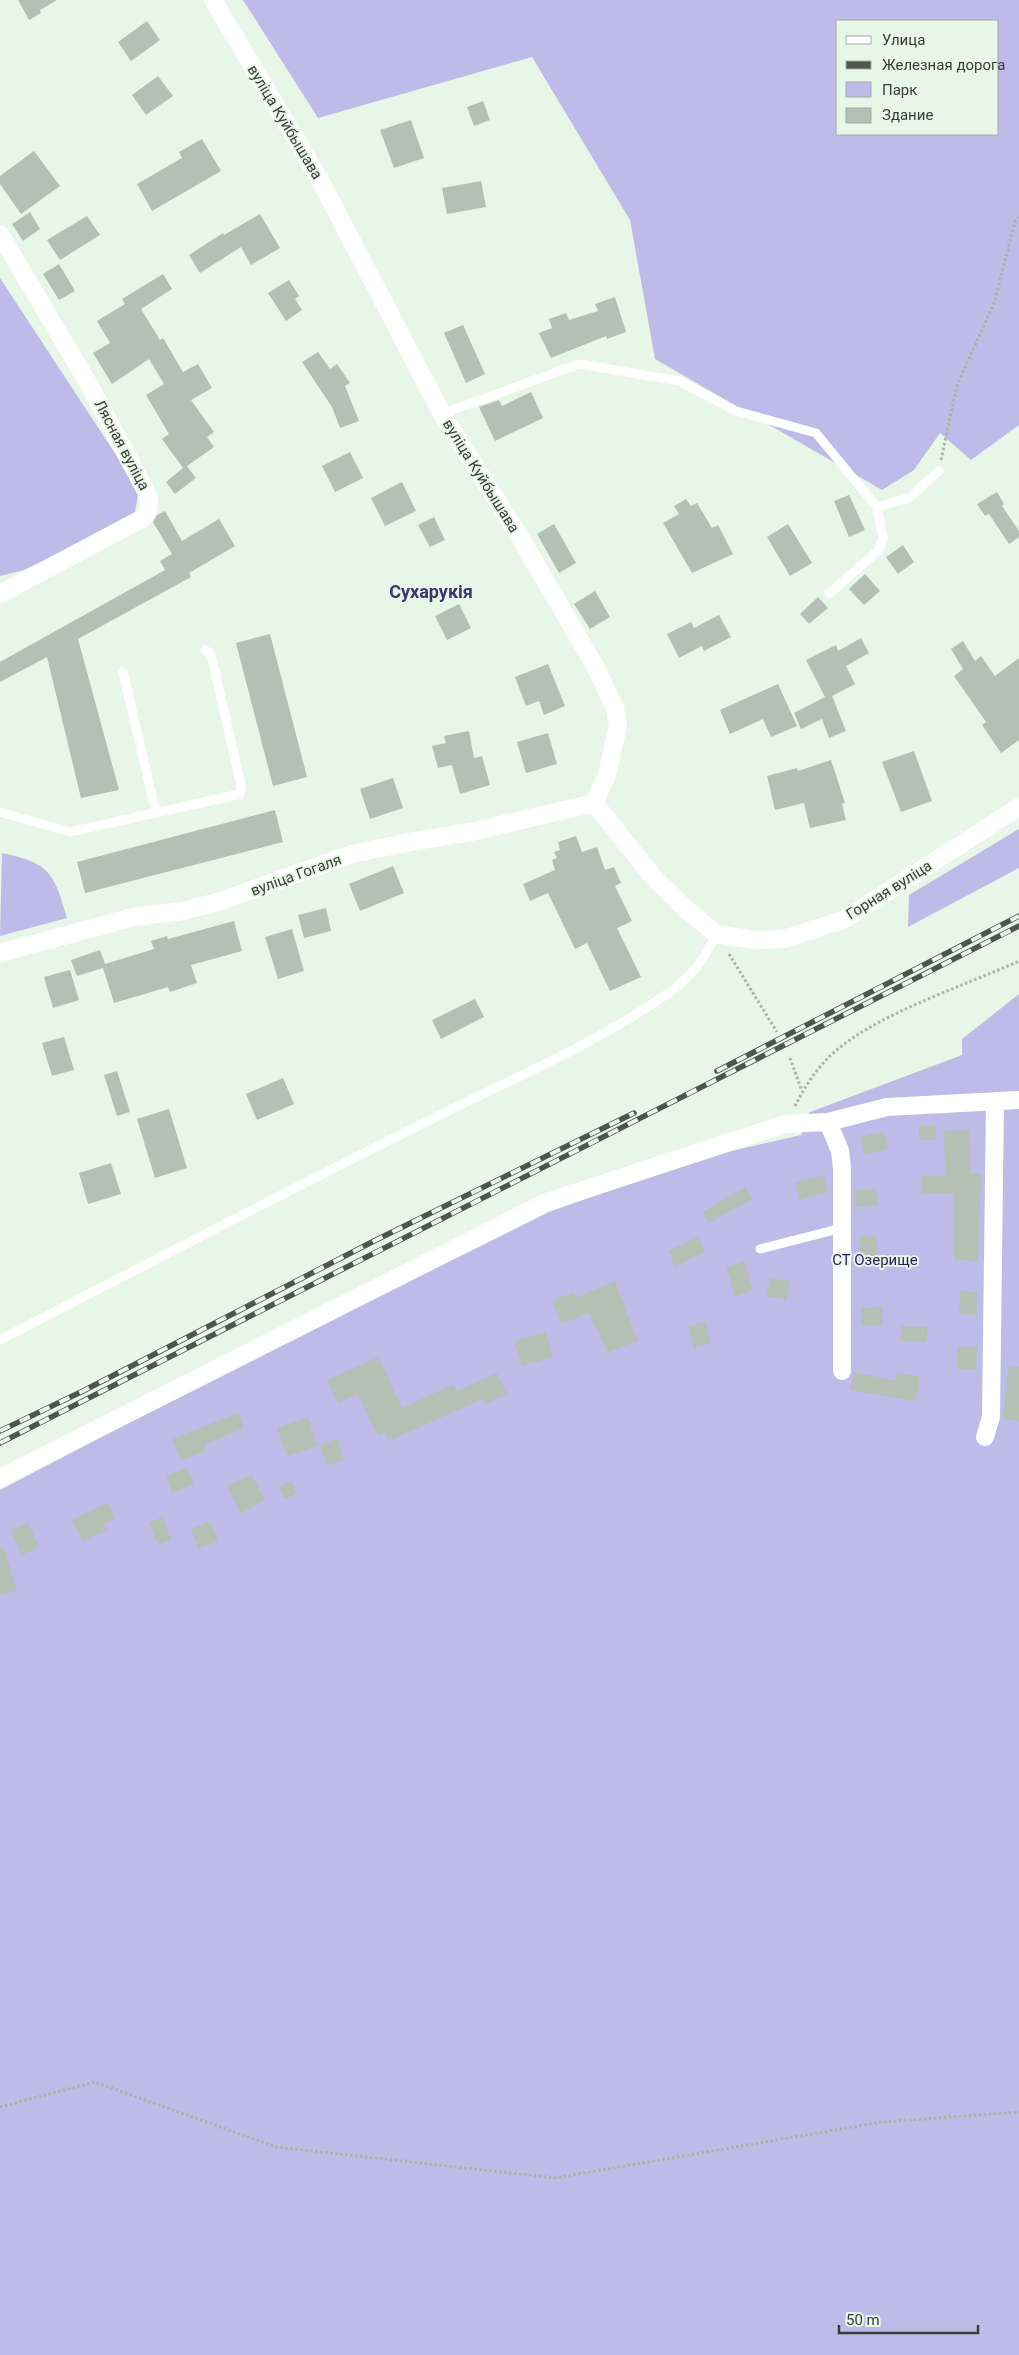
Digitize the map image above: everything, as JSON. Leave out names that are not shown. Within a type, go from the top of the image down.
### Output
[{"type":"street","name":"вуліца Куйбышава","points":[[213,0],[320,180],[442,414],[525,546],[595,666],[615,708],[618,726],[611,758],[607,775],[594,803]]},
{"type":"street","name":"Лясная вуліца","points":[[0,234],[91,388],[149,497],[148,510],[143,518],[0,594]]},
{"type":"street","points":[[594,803],[655,879],[716,934]]},
{"type":"street","name":"вуліца Гогаля","points":[[0,953],[133,917],[183,911],[221,901],[352,854],[415,840],[472,832],[594,803]]},
{"type":"street","name":"Горная вуліца","points":[[716,934],[755,940],[784,939],[845,919],[1019,807]]},
{"type":"street","points":[[0,1478],[547,1202],[785,1124],[820,1122],[888,1107],[1019,1100]]},
{"type":"street","points":[[985,1437],[991,1417],[995,1101]]},
{"type":"street","points":[[820,1122],[840,1151],[842,1168],[842,1371]]},
{"type":"lane","points":[[442,414],[579,364],[678,381],[736,411],[816,433],[877,507],[883,538],[879,550],[829,594]]},
{"type":"lane","points":[[877,507],[909,498],[939,471]]},
{"type":"lane","points":[[0,812],[70,832],[240,794],[241,785],[211,654],[205,650]]},
{"type":"lane","points":[[123,672],[156,813]]},
{"type":"lane","points":[[0,1340],[419,1125],[601,1035],[667,994],[688,977],[706,957],[716,934]]},
{"type":"lane","points":[[760,1249],[842,1228]]},
{"type":"path","points":[[939,471],[957,385],[994,303],[1015,222],[1019,217]]},
{"type":"path","points":[[716,934],[777,1032]]},
{"type":"path","points":[[785,1124],[803,1092],[826,1059],[856,1035],[905,1010],[1019,961]]},
{"type":"path","points":[[790,1058],[803,1092]]},
{"type":"path","points":[[0,2107],[95,2082],[276,2147],[554,2178],[881,2122],[1019,2112]]},
{"type":"green space","points":[[243,0],[1019,0],[1019,425],[971,460],[940,433],[914,470],[882,490],[655,359],[630,220],[532,57],[318,118]]},
{"type":"green space","points":[[0,278],[139,490],[134,517],[24,570],[0,576]]},
{"type":"green space","points":[[1019,829],[1019,868],[908,927],[909,895]]},
{"type":"green space","points":[[2,853],[30,861],[47,872],[58,890],[67,918],[0,936]]},
{"type":"green space","name":"СТ Озерище","points":[[1019,994],[1019,2355],[0,2355],[0,1490],[205,1383],[549,1212],[701,1158],[801,1135],[810,1112],[962,1055],[962,1039]]},
{"type":"building","points":[[18,0],[57,0],[40,10],[41,13],[29,20]]},
{"type":"building","points":[[147,21],[160,40],[131,61],[118,42]]},
{"type":"building","points":[[158,76],[173,96],[146,115],[132,95]]},
{"type":"building","points":[[483,101],[490,120],[474,126],[467,107]]},
{"type":"building","points":[[411,120],[424,158],[394,168],[380,130]]},
{"type":"building","points":[[202,139],[221,171],[152,211],[137,184],[182,158],[179,152]]},
{"type":"building","points":[[34,151],[60,186],[21,214],[0,184],[0,176]]},
{"type":"building","points":[[481,181],[486,207],[447,214],[442,188]]},
{"type":"building","points":[[30,212],[40,229],[23,241],[12,224]]},
{"type":"building","points":[[260,214],[280,248],[251,265],[241,247],[200,273],[189,255],[223,233],[224,235]]},
{"type":"building","points":[[87,216],[100,235],[60,260],[47,240]]},
{"type":"building","points":[[59,264],[75,291],[59,300],[43,274]]},
{"type":"building","points":[[163,274],[172,289],[141,309],[160,340],[163,338],[183,372],[198,364],[212,388],[191,400],[214,432],[207,437],[214,447],[187,466],[196,478],[175,494],[166,482],[183,468],[162,439],[169,434],[146,395],[164,384],[149,359],[112,384],[93,353],[110,343],[97,321],[125,304],[122,299]]},
{"type":"building","points":[[289,280],[299,296],[295,299],[302,310],[286,321],[268,293]]},
{"type":"building","points":[[615,297],[626,332],[607,339],[606,336],[551,358],[539,333],[552,328],[549,319],[566,313],[569,320],[598,311],[595,304]]},
{"type":"building","points":[[463,325],[485,374],[466,383],[444,333]]},
{"type":"building","points":[[318,352],[330,369],[337,364],[350,383],[345,386],[359,421],[340,428],[332,407],[302,362]]},
{"type":"building","points":[[531,392],[543,418],[495,441],[479,407],[499,400],[502,406]]},
{"type":"building","points":[[350,452],[363,478],[335,492],[322,466]]},
{"type":"building","points":[[402,482],[416,511],[385,526],[371,498]]},
{"type":"building","points":[[997,492],[1004,504],[1002,506],[1019,531],[1019,537],[1009,544],[989,514],[985,516],[977,504]]},
{"type":"building","points":[[849,495],[865,530],[849,537],[834,501]]},
{"type":"building","points":[[686,499],[691,506],[697,503],[712,528],[718,525],[733,554],[692,573],[663,523],[679,514],[674,506]]},
{"type":"building","points":[[165,511],[182,541],[219,519],[235,546],[189,573],[191,577],[78,639],[119,790],[81,798],[47,657],[0,682],[0,662],[165,570],[160,561],[172,554],[153,522],[157,515]]},
{"type":"building","points":[[434,517],[445,540],[430,547],[418,525]]},
{"type":"building","points":[[554,524],[576,563],[559,573],[537,534]]},
{"type":"building","points":[[788,524],[812,563],[790,576],[767,537]]},
{"type":"building","points":[[903,545],[914,562],[898,574],[886,557]]},
{"type":"building","points":[[865,574],[880,591],[864,605],[849,589]]},
{"type":"building","points":[[595,591],[610,617],[590,629],[574,604]]},
{"type":"building","points":[[818,597],[828,608],[809,624],[800,614]]},
{"type":"building","points":[[459,604],[471,628],[447,640],[435,616]]},
{"type":"building","points":[[719,615],[731,637],[704,651],[702,646],[679,658],[667,634],[691,622],[694,628]]},
{"type":"building","points":[[270,634],[307,777],[273,786],[236,643]]},
{"type":"building","points":[[861,638],[869,653],[846,666],[855,684],[832,696],[846,731],[829,738],[822,719],[801,729],[794,713],[825,697],[806,660],[836,645],[838,651]]},
{"type":"building","points":[[963,641],[975,661],[981,656],[995,676],[1019,658],[1019,740],[1001,753],[982,725],[986,722],[954,676],[963,669],[951,649]]},
{"type":"building","points":[[548,664],[565,706],[544,715],[539,701],[526,706],[515,677]]},
{"type":"building","points":[[778,684],[797,726],[771,737],[763,719],[730,734],[720,710]]},
{"type":"building","points":[[469,731],[474,758],[482,756],[490,785],[460,794],[452,765],[438,768],[432,746],[446,743],[444,736]]},
{"type":"building","points":[[548,733],[557,764],[526,773],[517,742]]},
{"type":"building","points":[[914,751],[932,801],[901,812],[882,762]]},
{"type":"building","points":[[831,760],[845,803],[842,804],[846,820],[810,828],[804,803],[775,810],[767,776],[797,768],[798,771]]},
{"type":"building","points":[[393,778],[403,808],[370,819],[360,789]]},
{"type":"building","points":[[275,810],[283,842],[85,893],[77,862]]},
{"type":"building","points":[[576,836],[582,852],[597,847],[605,870],[614,867],[621,883],[615,886],[632,921],[617,928],[641,977],[610,991],[587,943],[575,949],[548,893],[530,901],[523,884],[555,870],[552,860],[557,858],[554,852],[560,850],[558,842]]},
{"type":"building","points":[[393,866],[404,893],[360,911],[349,884]]},
{"type":"building","points":[[326,908],[331,931],[304,938],[298,915]]},
{"type":"building","points":[[234,921],[242,951],[191,965],[197,983],[170,992],[168,987],[114,1003],[103,968],[77,976],[71,960],[100,950],[105,964],[154,949],[151,941],[167,936],[168,939]]},
{"type":"building","points":[[292,929],[304,971],[278,979],[265,937]]},
{"type":"building","points":[[70,970],[79,1000],[53,1008],[44,977]]},
{"type":"building","points":[[475,999],[484,1017],[441,1039],[432,1020]]},
{"type":"building","points":[[64,1037],[74,1070],[52,1076],[42,1043]]},
{"type":"building","points":[[117,1071],[130,1112],[117,1116],[104,1075]]},
{"type":"building","points":[[283,1078],[294,1104],[257,1120],[246,1094]]},
{"type":"building","points":[[169,1109],[187,1168],[155,1178],[137,1119]]},
{"type":"building","points":[[919,1126],[936,1126],[936,1140],[919,1140]]},
{"type":"building","points":[[969,1130],[971,1174],[981,1174],[978,1261],[954,1260],[954,1193],[922,1193],[922,1176],[945,1176],[944,1131]]},
{"type":"building","points":[[883,1131],[888,1149],[865,1155],[861,1137]]},
{"type":"building","points":[[111,1163],[121,1194],[88,1204],[79,1173]]},
{"type":"building","points":[[823,1175],[828,1192],[800,1200],[795,1183]]},
{"type":"building","points":[[745,1187],[752,1199],[709,1223],[703,1212]]},
{"type":"building","points":[[876,1189],[877,1205],[856,1207],[855,1190]]},
{"type":"building","points":[[876,1235],[878,1264],[861,1266],[859,1236]]},
{"type":"building","points":[[698,1237],[705,1252],[675,1266],[668,1251]]},
{"type":"building","points":[[744,1261],[753,1290],[735,1296],[726,1267]]},
{"type":"building","points":[[770,1278],[790,1281],[786,1300],[766,1296]]},
{"type":"building","points":[[615,1281],[638,1341],[607,1352],[589,1313],[561,1324],[552,1301],[573,1292],[576,1298]]},
{"type":"building","points":[[960,1291],[977,1292],[976,1315],[959,1314]]},
{"type":"building","points":[[882,1307],[882,1325],[862,1325],[861,1308]]},
{"type":"building","points":[[705,1322],[711,1343],[694,1348],[688,1326]]},
{"type":"building","points":[[901,1326],[927,1327],[927,1341],[900,1341]]},
{"type":"building","points":[[545,1332],[553,1357],[522,1366],[514,1341]]},
{"type":"building","points":[[958,1347],[977,1347],[976,1369],[958,1369]]},
{"type":"building","points":[[378,1357],[402,1408],[454,1384],[457,1391],[497,1373],[507,1394],[485,1404],[482,1399],[389,1441],[385,1432],[378,1436],[358,1394],[338,1403],[327,1380]]},
{"type":"building","points":[[1009,1366],[1019,1367],[1019,1421],[1003,1419]]},
{"type":"building","points":[[854,1372],[896,1381],[897,1372],[920,1377],[915,1401],[850,1390]]},
{"type":"building","points":[[238,1413],[244,1428],[204,1445],[207,1450],[182,1461],[172,1439]]},
{"type":"building","points":[[308,1417],[317,1446],[287,1456],[277,1428]]},
{"type":"building","points":[[337,1439],[344,1460],[327,1465],[320,1445]]},
{"type":"building","points":[[187,1467],[194,1484],[172,1493],[166,1476]]},
{"type":"building","points":[[251,1474],[265,1500],[241,1513],[227,1486]]},
{"type":"building","points":[[291,1481],[297,1494],[284,1499],[279,1487]]},
{"type":"building","points":[[108,1503],[115,1519],[104,1524],[107,1530],[82,1541],[72,1519]]},
{"type":"building","points":[[162,1517],[171,1539],[158,1545],[149,1523]]},
{"type":"building","points":[[210,1521],[218,1541],[199,1549],[191,1529]]},
{"type":"building","points":[[28,1522],[39,1547],[22,1555],[11,1530]]},
{"type":"building","points":[[0,1547],[3,1547],[17,1590],[0,1595]]},
{"type":"railway","points":[[717,1071],[1019,916]]},
{"type":"railway","points":[[0,1443],[1019,926]]},
{"type":"railway","points":[[0,1431],[83,1391],[374,1241],[634,1113]]},
{"type":"district","name":"Сухарукія","points":[[431,592]]}]
